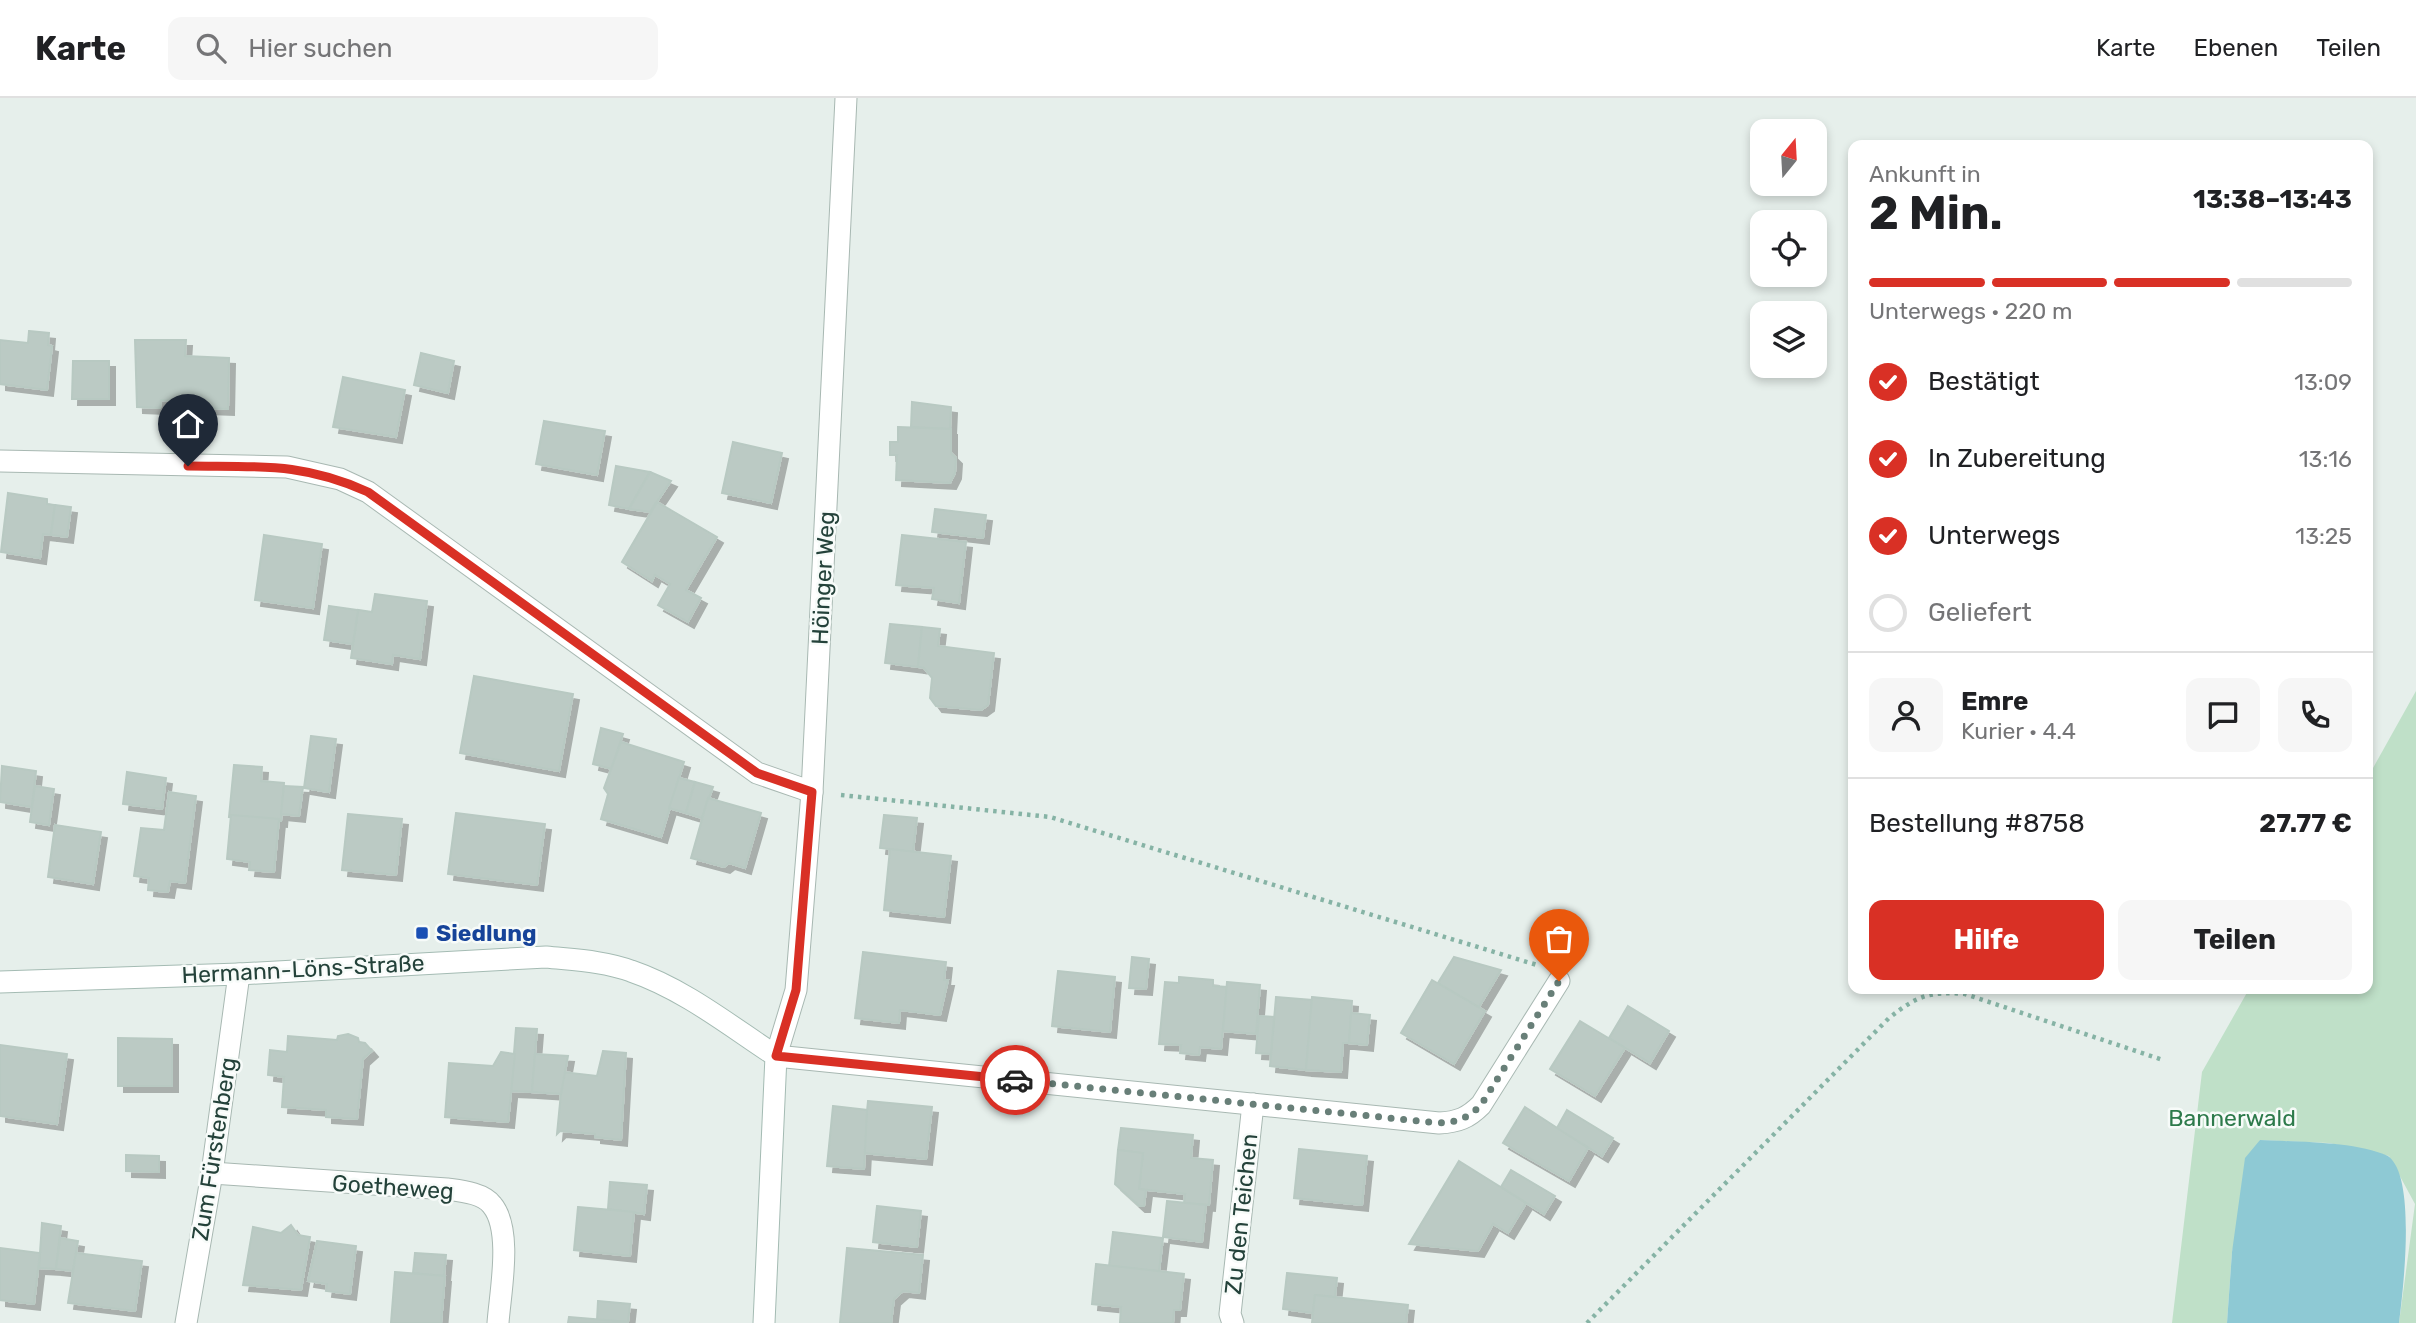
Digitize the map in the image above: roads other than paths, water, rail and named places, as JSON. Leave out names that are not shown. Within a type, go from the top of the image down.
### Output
[{"type":"street","name":"Höinger Weg","points":[[776,1056],[796,990],[812,792],[846,98]]},
{"type":"street","points":[[0,461],[287,467],[340,479],[368,492],[757,773],[812,792]]},
{"type":"street","name":"Hermann-Löns-Straße","points":[[0,982],[239,974],[546,957],[594,962],[631,970],[667,986],[776,1056]]},
{"type":"street","name":"Zum Fürstenberg","points":[[186,1323],[212,1173],[239,974]]},
{"type":"street","name":"Zu den Teichen","points":[[776,1056],[1457,1122],[1471,1115],[1481,1105],[1559,981]]},
{"type":"street","points":[[764,1323],[776,1056]]},
{"type":"street","name":"Zu den Teichen","points":[[1233,1323],[1230,1314],[1253,1104]]},
{"type":"street","name":"Goetheweg","points":[[212,1173],[261,1179],[447,1189],[472,1193],[492,1204],[501,1223],[503,1248],[498,1323]]},
{"type":"water","points":[[2260,1140],[2359,1147],[2388,1156],[2397,1167],[2402,1185],[2406,1232],[2399,1323],[2227,1323],[2232,1252],[2245,1158]]},
{"type":"place","name":"Siedlung","points":[[422,933]]},
{"type":"park label","name":"Bannerwald","points":[[2232,1118]]}]
